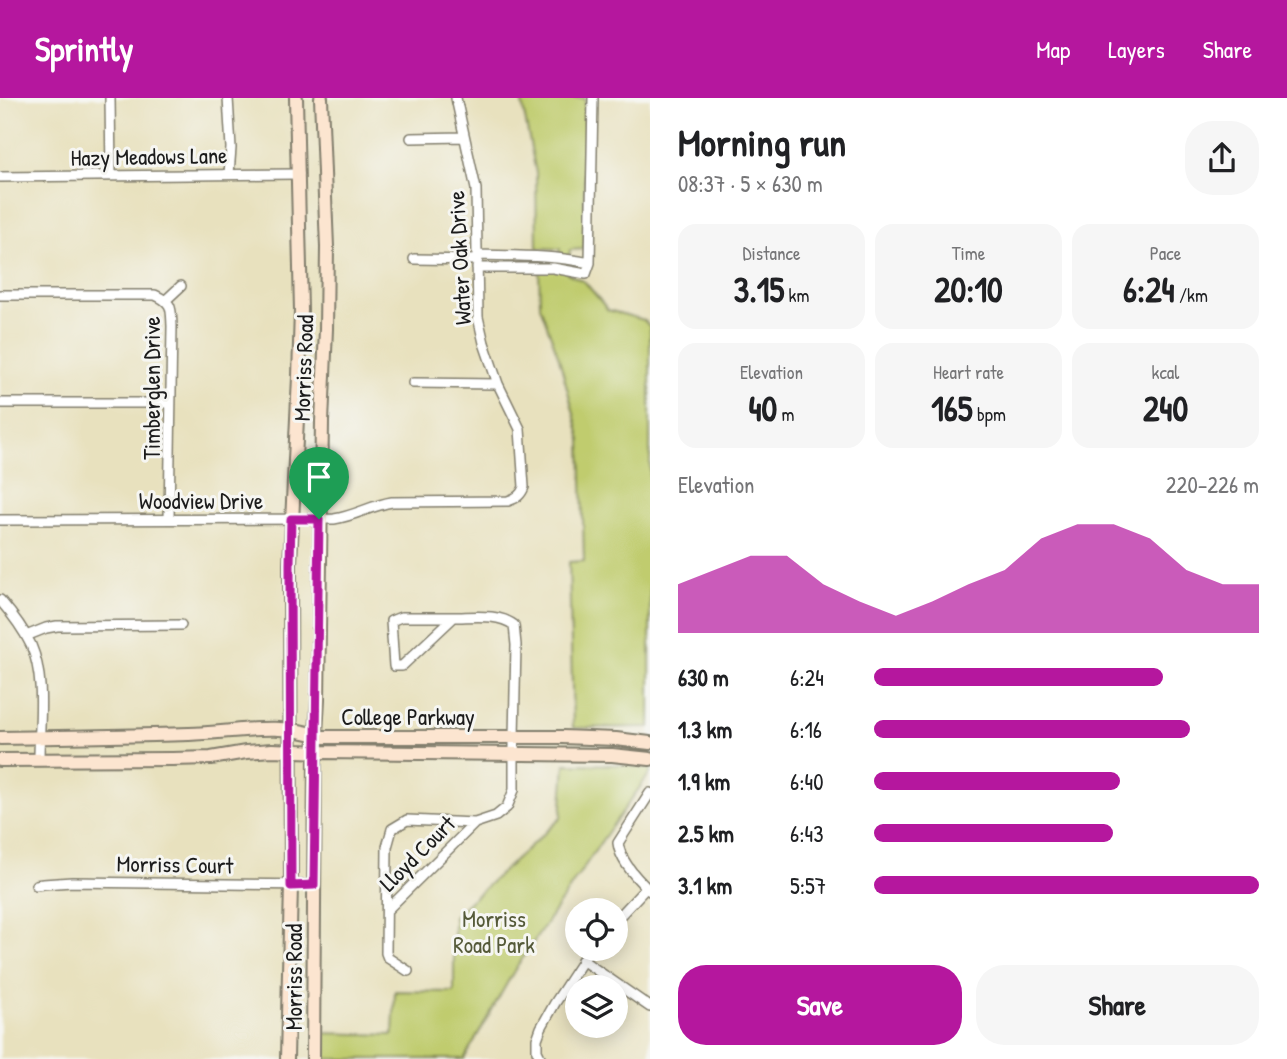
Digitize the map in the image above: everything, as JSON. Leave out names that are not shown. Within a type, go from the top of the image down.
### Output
[{"type":"main road","name":"Morriss Road","points":[[287,1059],[291,886],[290,564],[301,310],[296,98]]},
{"type":"main road","name":"Morriss Road","points":[[313,1059],[319,519],[327,247],[321,98]]},
{"type":"main road","name":"College Parkway","points":[[0,738],[192,734],[260,728],[303,730],[322,737],[514,737],[616,739],[650,743]]},
{"type":"main road","name":"College Parkway","points":[[0,760],[211,758],[272,750],[612,755],[650,759]]},
{"type":"street","points":[[110,98],[111,175]]},
{"type":"street","points":[[229,98],[229,174]]},
{"type":"street","name":"Water Oak Drive","points":[[456,98],[476,189],[480,331],[498,384],[520,429],[524,479],[522,493]]},
{"type":"street","points":[[414,258],[478,261],[586,274],[590,263],[593,98]]},
{"type":"street","points":[[411,138],[464,137]]},
{"type":"street","name":"Hazy Meadows Lane","points":[[0,177],[299,174]]},
{"type":"street","points":[[166,300],[181,286]]},
{"type":"street","name":"Timberglen Drive","points":[[0,295],[155,295],[166,300],[171,307],[172,327],[169,519]]},
{"type":"street","points":[[413,383],[498,384]]},
{"type":"street","points":[[0,404],[170,403]]},
{"type":"street","name":"Woodview Drive","points":[[0,520],[319,519],[348,517],[382,503],[508,501],[522,493]]},
{"type":"street","points":[[0,600],[17,621],[35,658],[40,686],[39,759]]},
{"type":"street","points":[[401,617],[454,617],[402,666],[394,666],[391,621],[401,617]]},
{"type":"street","name":"Lloyd Court","points":[[408,971],[387,956],[387,847],[392,829],[407,820],[475,823],[496,816],[507,807],[514,790],[514,625],[506,619],[454,617]]},
{"type":"street","points":[[26,636],[57,626],[181,625]]},
{"type":"street","points":[[628,909],[648,890],[631,871],[619,852],[618,843],[650,793]]},
{"type":"street","name":"Lloyd Court","points":[[387,911],[475,823]]},
{"type":"street","name":"Morriss Court","points":[[36,886],[72,882],[314,885]]},
{"type":"street","points":[[541,1059],[537,1051],[537,1040],[555,1003],[581,961]]},
{"type":"street","points":[[583,961],[650,1007]]},
{"type":"green space","points":[[521,98],[585,98],[584,249],[570,250],[567,273],[585,282],[608,310],[644,320],[650,327],[650,727],[573,728],[569,562],[584,561],[581,440],[559,358],[540,306],[539,268],[556,269],[560,249],[537,248],[536,173]]},
{"type":"green space","name":"Morriss Road Park","points":[[565,764],[627,765],[650,769],[650,773],[514,971],[464,1059],[322,1059],[322,1033],[393,1035],[395,991],[454,992],[454,916],[561,818]]},
{"type":"route","points":[[291,519],[319,519],[314,885],[291,886],[291,519]]}]
